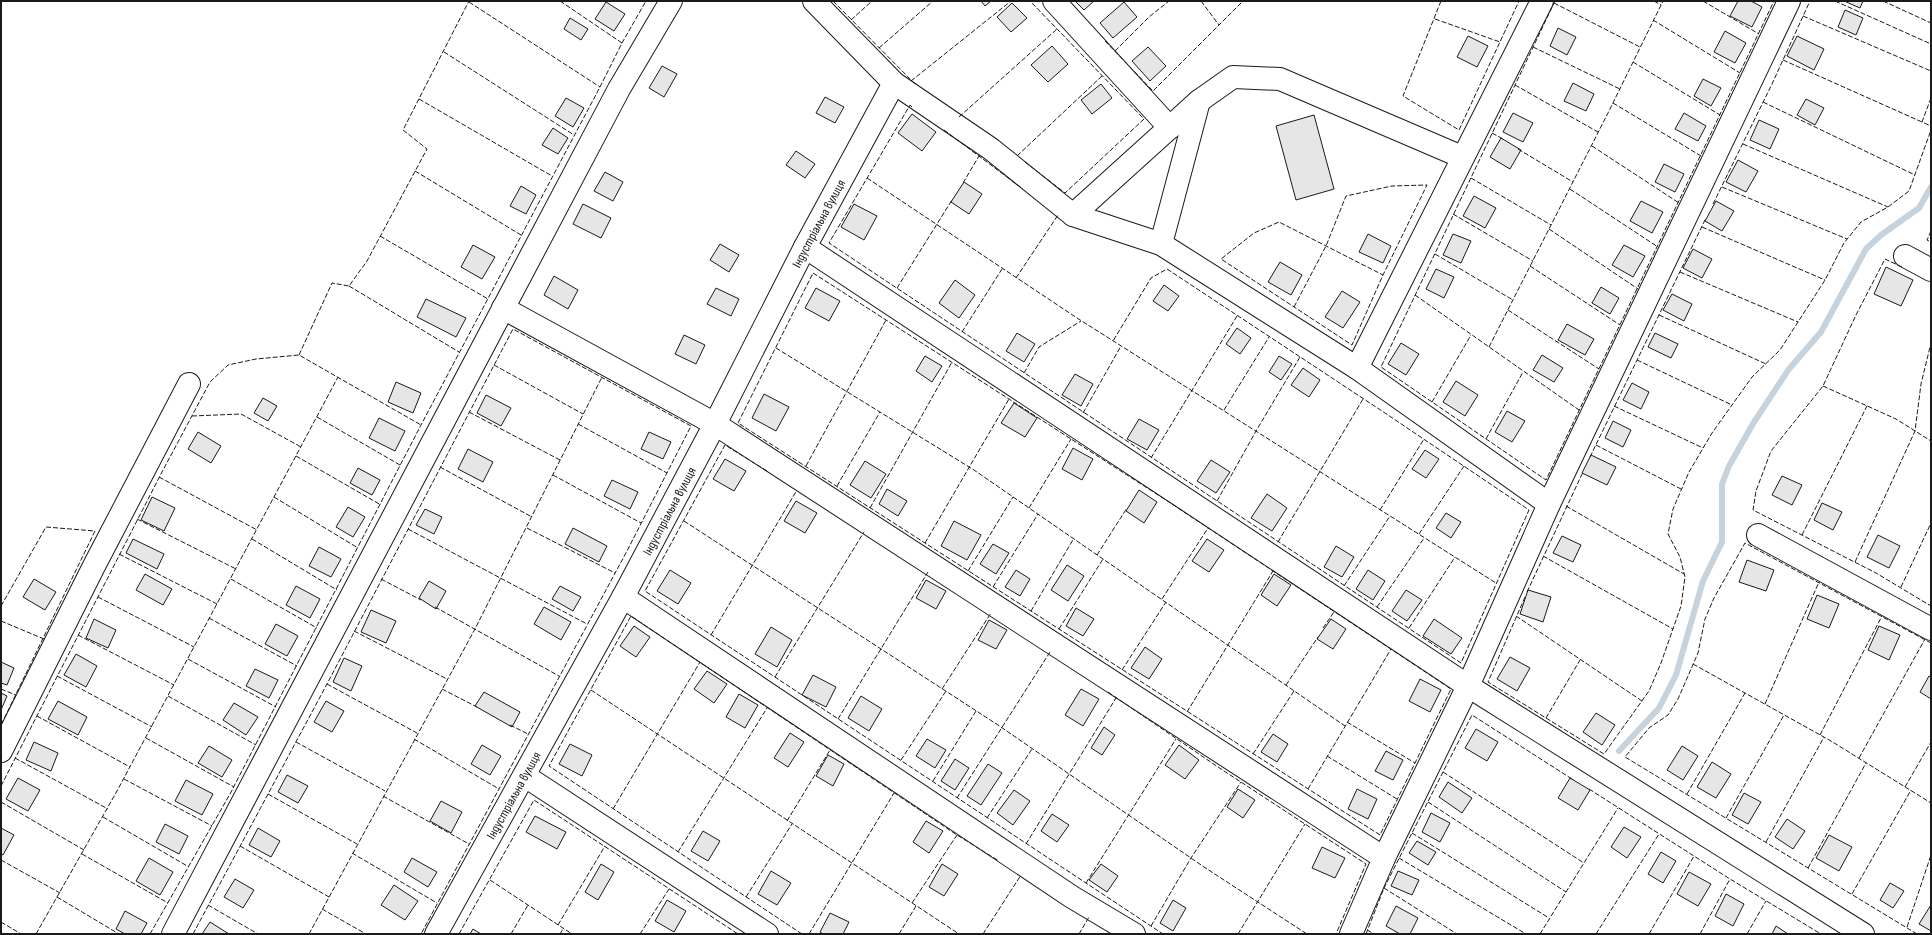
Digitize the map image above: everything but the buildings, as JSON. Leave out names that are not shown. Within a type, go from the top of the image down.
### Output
[{"type":"street","points":[[173,934],[619,89],[671,1]]},
{"type":"street","points":[[814,1],[894,83],[991,149],[1074,215],[1161,244],[1357,368],[1549,504]]},
{"type":"street","points":[[1054,1],[1170,128]]},
{"type":"street","points":[[1357,368],[1462,157],[1542,1]]},
{"type":"street","points":[[1351,934],[1384,858],[1468,686],[1549,504],[1789,1]]},
{"type":"street","points":[[1074,215],[1199,101],[1233,77],[1280,79],[1462,157]]},
{"type":"street","name":"Індустріальна вулиця","points":[[436,934],[623,597],[715,424],[804,247],[894,83]]},
{"type":"street","points":[[1161,244],[1199,101]]},
{"type":"street","points":[[804,247],[1468,686],[1863,934]]},
{"type":"street","points":[[1905,256],[1931,270]]},
{"type":"street","points":[[503,308],[715,424],[1384,858]]},
{"type":"street","points":[[1,751],[188,384]]},
{"type":"street","points":[[1758,535],[1931,629]]},
{"type":"street","points":[[623,597],[1072,897],[1134,934]]},
{"type":"street","points":[[525,776],[767,934]]},
{"type":"waterway","points":[[1619,751],[1659,708],[1676,675],[1703,581],[1722,542],[1722,484],[1729,466],[1754,422],[1789,369],[1821,332],[1866,249],[1881,235],[1919,208],[1931,187]]},
{"type":"fence","points":[[299,355],[332,283],[349,286],[367,261],[427,149],[403,130],[469,1]]},
{"type":"fence","points":[[560,1],[622,43]]},
{"type":"fence","points":[[150,934],[230,794],[421,425],[622,43],[646,1]]},
{"type":"fence","points":[[833,1],[916,85]]},
{"type":"fence","points":[[851,20],[872,1]]},
{"type":"fence","points":[[879,48],[933,1]]},
{"type":"fence","points":[[911,81],[1011,1]]},
{"type":"fence","points":[[1025,162],[1065,193],[1144,119],[1030,1]]},
{"type":"fence","points":[[1115,51],[1149,17],[1169,1]]},
{"type":"fence","points":[[1201,1],[1219,25]]},
{"type":"fence","points":[[1105,41],[1153,91],[1243,1]]},
{"type":"fence","points":[[1441,1],[1403,96],[1459,130],[1519,1]]},
{"type":"fence","points":[[1555,1],[1381,367],[1546,480],[1774,1]]},
{"type":"fence","points":[[1654,1],[1661,5]]},
{"type":"fence","points":[[1489,347],[1663,1]]},
{"type":"fence","points":[[1703,1],[1759,34]]},
{"type":"fence","points":[[1713,204],[1772,84],[1810,1]]},
{"type":"fence","points":[[1835,1],[1931,44]]},
{"type":"fence","points":[[1883,1],[1931,23]]},
{"type":"fence","points":[[469,2],[600,87]]},
{"type":"fence","points":[[1554,3],[1640,47]]},
{"type":"fence","points":[[1803,16],[1931,71]]},
{"type":"fence","points":[[1435,19],[1500,42]]},
{"type":"fence","points":[[1653,20],[1740,73]]},
{"type":"fence","points":[[959,117],[1057,29]]},
{"type":"fence","points":[[1533,47],[1620,89]]},
{"type":"fence","points":[[444,52],[574,135]]},
{"type":"fence","points":[[1783,60],[1922,122]]},
{"type":"fence","points":[[1633,62],[1720,115]]},
{"type":"fence","points":[[1017,156],[1102,76]]},
{"type":"fence","points":[[1515,85],[1598,132]]},
{"type":"fence","points":[[1931,98],[1922,122],[1931,126]]},
{"type":"fence","points":[[419,99],[552,176]]},
{"type":"fence","points":[[1763,102],[1915,175]]},
{"type":"fence","points":[[1613,103],[1701,156]]},
{"type":"fence","points":[[912,107],[910,105],[829,243],[1461,663],[1529,510],[1167,269],[1151,278],[1113,341]]},
{"type":"fence","points":[[944,130],[1023,189]]},
{"type":"fence","points":[[1525,597],[1488,682],[1604,754],[1649,691],[1661,663],[1681,606],[1685,577],[1680,557],[1668,534],[1673,509],[1689,472],[1712,433],[1752,377],[1780,350],[1825,280],[1844,243],[1861,222],[1888,207],[1909,191],[1931,130]]},
{"type":"fence","points":[[1492,133],[1503,139]]},
{"type":"fence","points":[[1743,144],[1888,207]]},
{"type":"fence","points":[[1592,146],[1679,203]]},
{"type":"fence","points":[[1518,149],[1573,182]]},
{"type":"fence","points":[[963,183],[979,156]]},
{"type":"fence","points":[[415,171],[521,235]]},
{"type":"fence","points":[[867,178],[1077,318],[1496,583]]},
{"type":"fence","points":[[1471,178],[1551,225]]},
{"type":"fence","points":[[1294,307],[1326,246],[1346,196],[1392,186],[1427,185],[1383,275],[1352,345],[1221,259],[1254,233],[1279,222],[1383,275]]},
{"type":"fence","points":[[1722,187],[1847,239]]},
{"type":"fence","points":[[1570,189],[1658,247]]},
{"type":"fence","points":[[897,288],[952,200]]},
{"type":"fence","points":[[1453,214],[1533,261]]},
{"type":"fence","points":[[1016,278],[1058,215]]},
{"type":"fence","points":[[1590,457],[1706,218]]},
{"type":"fence","points":[[1702,227],[1825,280]]},
{"type":"fence","points":[[1549,229],[1638,289]]},
{"type":"fence","points":[[1931,231],[1927,240],[1931,242]]},
{"type":"fence","points":[[380,236],[488,299]]},
{"type":"fence","points":[[1435,254],[1513,300]]},
{"type":"fence","points":[[1902,267],[1885,259],[1856,315],[1823,386],[1771,451],[1756,491],[1753,510],[1876,573],[1931,606]]},
{"type":"fence","points":[[1530,266],[1620,325]]},
{"type":"fence","points":[[962,332],[1002,269]]},
{"type":"fence","points":[[1680,272],[1798,322]]},
{"type":"fence","points":[[813,273],[1169,502],[1451,689],[1380,835],[738,423],[813,273]]},
{"type":"fence","points":[[349,286],[459,352]]},
{"type":"fence","points":[[1415,295],[1579,410]]},
{"type":"fence","points":[[1508,310],[1599,369]]},
{"type":"fence","points":[[1659,315],[1766,364]]},
{"type":"fence","points":[[1151,458],[1237,316]]},
{"type":"fence","points":[[806,466],[886,320]]},
{"type":"fence","points":[[1024,373],[1039,347],[1081,321]]},
{"type":"fence","points":[[193,934],[327,684],[513,329],[691,426],[627,551],[421,934]]},
{"type":"fence","points":[[1432,402],[1471,335]]},
{"type":"fence","points":[[1224,410],[1269,337]]},
{"type":"fence","points":[[1855,562],[1915,431],[1921,384],[1931,343]]},
{"type":"fence","points":[[1083,413],[1121,346]]},
{"type":"fence","points":[[776,348],[974,470],[1345,726]]},
{"type":"fence","points":[[1,786],[162,472],[210,382],[228,365],[256,359],[299,355],[421,425]]},
{"type":"fence","points":[[1217,501],[1300,357]]},
{"type":"fence","points":[[1637,360],[1732,405]]},
{"type":"fence","points":[[870,508],[952,362]]},
{"type":"fence","points":[[494,365],[583,414]]},
{"type":"fence","points":[[1486,439],[1523,372]]},
{"type":"fence","points":[[36,934],[117,791],[338,377]]},
{"type":"fence","points":[[309,934],[475,629],[602,377]]},
{"type":"fence","points":[[1823,386],[1896,419],[1931,441]]},
{"type":"fence","points":[[925,543],[1009,399]]},
{"type":"fence","points":[[1278,542],[1363,399]]},
{"type":"fence","points":[[1614,406],[1703,448]]},
{"type":"fence","points":[[1802,535],[1867,406]]},
{"type":"fence","points":[[469,412],[560,460]]},
{"type":"fence","points":[[837,486],[880,412]]},
{"type":"fence","points":[[192,416],[241,414],[301,447]]},
{"type":"fence","points":[[317,417],[400,465]]},
{"type":"fence","points":[[578,424],[667,473]]},
{"type":"fence","points":[[1029,508],[1071,439]]},
{"type":"fence","points":[[1380,510],[1424,439]]},
{"type":"fence","points":[[767,471],[725,445],[645,591],[1163,934]]},
{"type":"fence","points":[[1596,445],[1681,489]]},
{"type":"fence","points":[[296,456],[381,505]]},
{"type":"fence","points":[[1419,534],[1464,466]]},
{"type":"fence","points":[[440,467],[532,517]]},
{"type":"fence","points":[[1527,592],[1583,472]]},
{"type":"fence","points":[[553,475],[641,523]]},
{"type":"fence","points":[[159,477],[257,530]]},
{"type":"fence","points":[[711,635],[797,490]]},
{"type":"fence","points":[[274,497],[358,548]]},
{"type":"fence","points":[[968,571],[1013,497]]},
{"type":"fence","points":[[1566,506],[1684,574]]},
{"type":"fence","points":[[1097,555],[1127,508]]},
{"type":"fence","points":[[993,587],[1038,514]]},
{"type":"fence","points":[[1344,586],[1390,516]]},
{"type":"fence","points":[[137,519],[236,569]]},
{"type":"fence","points":[[684,521],[998,725],[1204,867],[1307,934]]},
{"type":"fence","points":[[1901,587],[1931,523]]},
{"type":"fence","points":[[1,606],[46,527],[95,531],[1,725]]},
{"type":"fence","points":[[527,528],[615,573]]},
{"type":"fence","points":[[1162,599],[1208,528]]},
{"type":"fence","points":[[408,529],[587,624]]},
{"type":"fence","points":[[775,677],[864,532]]},
{"type":"fence","points":[[1031,611],[1074,538]]},
{"type":"fence","points":[[1377,607],[1424,538]]},
{"type":"fence","points":[[252,539],[337,590]]},
{"type":"fence","points":[[1917,934],[1625,757],[1649,728],[1668,715],[1678,699],[1698,653],[1705,619],[1714,598],[1745,543],[1931,643]]},
{"type":"fence","points":[[119,554],[217,604]]},
{"type":"fence","points":[[1543,556],[1673,629]]},
{"type":"fence","points":[[1409,628],[1455,557]]},
{"type":"fence","points":[[1059,629],[1103,559]]},
{"type":"fence","points":[[1187,712],[1273,571]]},
{"type":"fence","points":[[838,719],[928,572]]},
{"type":"fence","points":[[231,579],[317,628]]},
{"type":"fence","points":[[381,579],[421,600]]},
{"type":"fence","points":[[1765,704],[1819,582]]},
{"type":"fence","points":[[98,597],[194,647]]},
{"type":"fence","points":[[1122,670],[1166,602]]},
{"type":"fence","points":[[435,607],[559,676]]},
{"type":"fence","points":[[1323,628],[1334,612]]},
{"type":"fence","points":[[942,689],[991,613]]},
{"type":"fence","points":[[802,934],[549,766],[631,616],[957,835],[999,861]]},
{"type":"fence","points":[[1516,616],[1642,701]]},
{"type":"fence","points":[[1820,735],[1882,616]]},
{"type":"fence","points":[[209,618],[297,666]]},
{"type":"fence","points":[[1,621],[44,639]]},
{"type":"fence","points":[[354,631],[447,679]]},
{"type":"fence","points":[[78,635],[174,685]]},
{"type":"fence","points":[[1286,685],[1318,637]]},
{"type":"fence","points":[[1859,758],[1925,639]]},
{"type":"fence","points":[[1308,789],[1391,649]]},
{"type":"fence","points":[[957,798],[1050,652]]},
{"type":"fence","points":[[188,659],[276,707]]},
{"type":"fence","points":[[1546,718],[1580,660]]},
{"type":"fence","points":[[613,809],[700,662]]},
{"type":"fence","points":[[1693,664],[1831,741],[1931,803]]},
{"type":"fence","points":[[57,676],[152,727]]},
{"type":"fence","points":[[327,684],[417,733]]},
{"type":"fence","points":[[1,689],[16,695]]},
{"type":"fence","points":[[442,689],[477,707]]},
{"type":"fence","points":[[591,690],[959,934]]},
{"type":"fence","points":[[901,760],[946,691]]},
{"type":"fence","points":[[1253,754],[1294,691]]},
{"type":"fence","points":[[1108,692],[1218,767],[1366,864],[1336,934]]},
{"type":"fence","points":[[1687,794],[1745,693]]},
{"type":"fence","points":[[168,696],[256,745]]},
{"type":"fence","points":[[1026,844],[1116,698]]},
{"type":"fence","points":[[678,852],[767,708]]},
{"type":"fence","points":[[933,781],[976,711]]},
{"type":"fence","points":[[1366,934],[1384,888],[1472,715],[1572,779]]},
{"type":"fence","points":[[1726,818],[1784,715]]},
{"type":"fence","points":[[37,716],[130,767]]},
{"type":"fence","points":[[1347,722],[1415,763]]},
{"type":"fence","points":[[510,725],[528,734]]},
{"type":"fence","points":[[1766,842],[1824,737]]},
{"type":"fence","points":[[146,738],[234,787]]},
{"type":"fence","points":[[414,739],[499,789]]},
{"type":"fence","points":[[1086,883],[1176,739]]},
{"type":"fence","points":[[296,742],[385,791]]},
{"type":"fence","points":[[1905,787],[1931,742]]},
{"type":"fence","points":[[987,818],[1032,749]]},
{"type":"fence","points":[[787,821],[830,750]]},
{"type":"fence","points":[[1327,756],[1397,799]]},
{"type":"fence","points":[[15,758],[108,809]]},
{"type":"fence","points":[[1808,868],[1866,763]]},
{"type":"fence","points":[[1443,772],[1584,863]]},
{"type":"fence","points":[[124,779],[212,826]]},
{"type":"fence","points":[[1151,926],[1191,858],[1241,782]]},
{"type":"fence","points":[[1589,789],[1730,879],[1821,934]]},
{"type":"fence","points":[[1852,894],[1911,790]]},
{"type":"fence","points":[[809,934],[894,793]]},
{"type":"fence","points":[[268,794],[357,844]]},
{"type":"fence","points":[[383,796],[469,844]]},
{"type":"fence","points":[[459,934],[534,800],[738,934]]},
{"type":"fence","points":[[1,802],[84,850]]},
{"type":"fence","points":[[1428,802],[1566,892]]},
{"type":"fence","points":[[1540,934],[1618,808]]},
{"type":"fence","points":[[103,817],[189,867]]},
{"type":"fence","points":[[746,897],[792,824]]},
{"type":"fence","points":[[1238,934],[1305,824]]},
{"type":"fence","points":[[1412,833],[1549,918]]},
{"type":"fence","points":[[1596,934],[1659,834]]},
{"type":"fence","points":[[912,903],[957,835]]},
{"type":"fence","points":[[240,846],[329,897]]},
{"type":"fence","points":[[558,925],[605,846]]},
{"type":"fence","points":[[352,853],[437,903]]},
{"type":"fence","points":[[82,854],[168,903]]},
{"type":"fence","points":[[1907,927],[1931,855]]},
{"type":"fence","points":[[1649,934],[1694,856]]},
{"type":"fence","points":[[1399,858],[1526,934]]},
{"type":"fence","points":[[1,860],[60,893]]},
{"type":"fence","points":[[983,934],[1021,875]]},
{"type":"fence","points":[[1700,934],[1730,879]]},
{"type":"fence","points":[[490,880],[572,934]]},
{"type":"fence","points":[[1384,888],[1457,934]]},
{"type":"fence","points":[[640,934],[669,889]]},
{"type":"fence","points":[[57,897],[119,934]]},
{"type":"fence","points":[[1747,934],[1766,901]]},
{"type":"fence","points":[[208,905],[258,934]]},
{"type":"fence","points":[[511,934],[528,905]]},
{"type":"fence","points":[[899,934],[916,906]]},
{"type":"fence","points":[[322,909],[366,934]]},
{"type":"fence","points":[[1079,934],[1089,917]]},
{"type":"fence","points":[[1,922],[21,934]]},
{"type":"fence","points":[[560,934],[563,929]]},
{"type":"fence","points":[[1367,930],[1374,934]]}]
